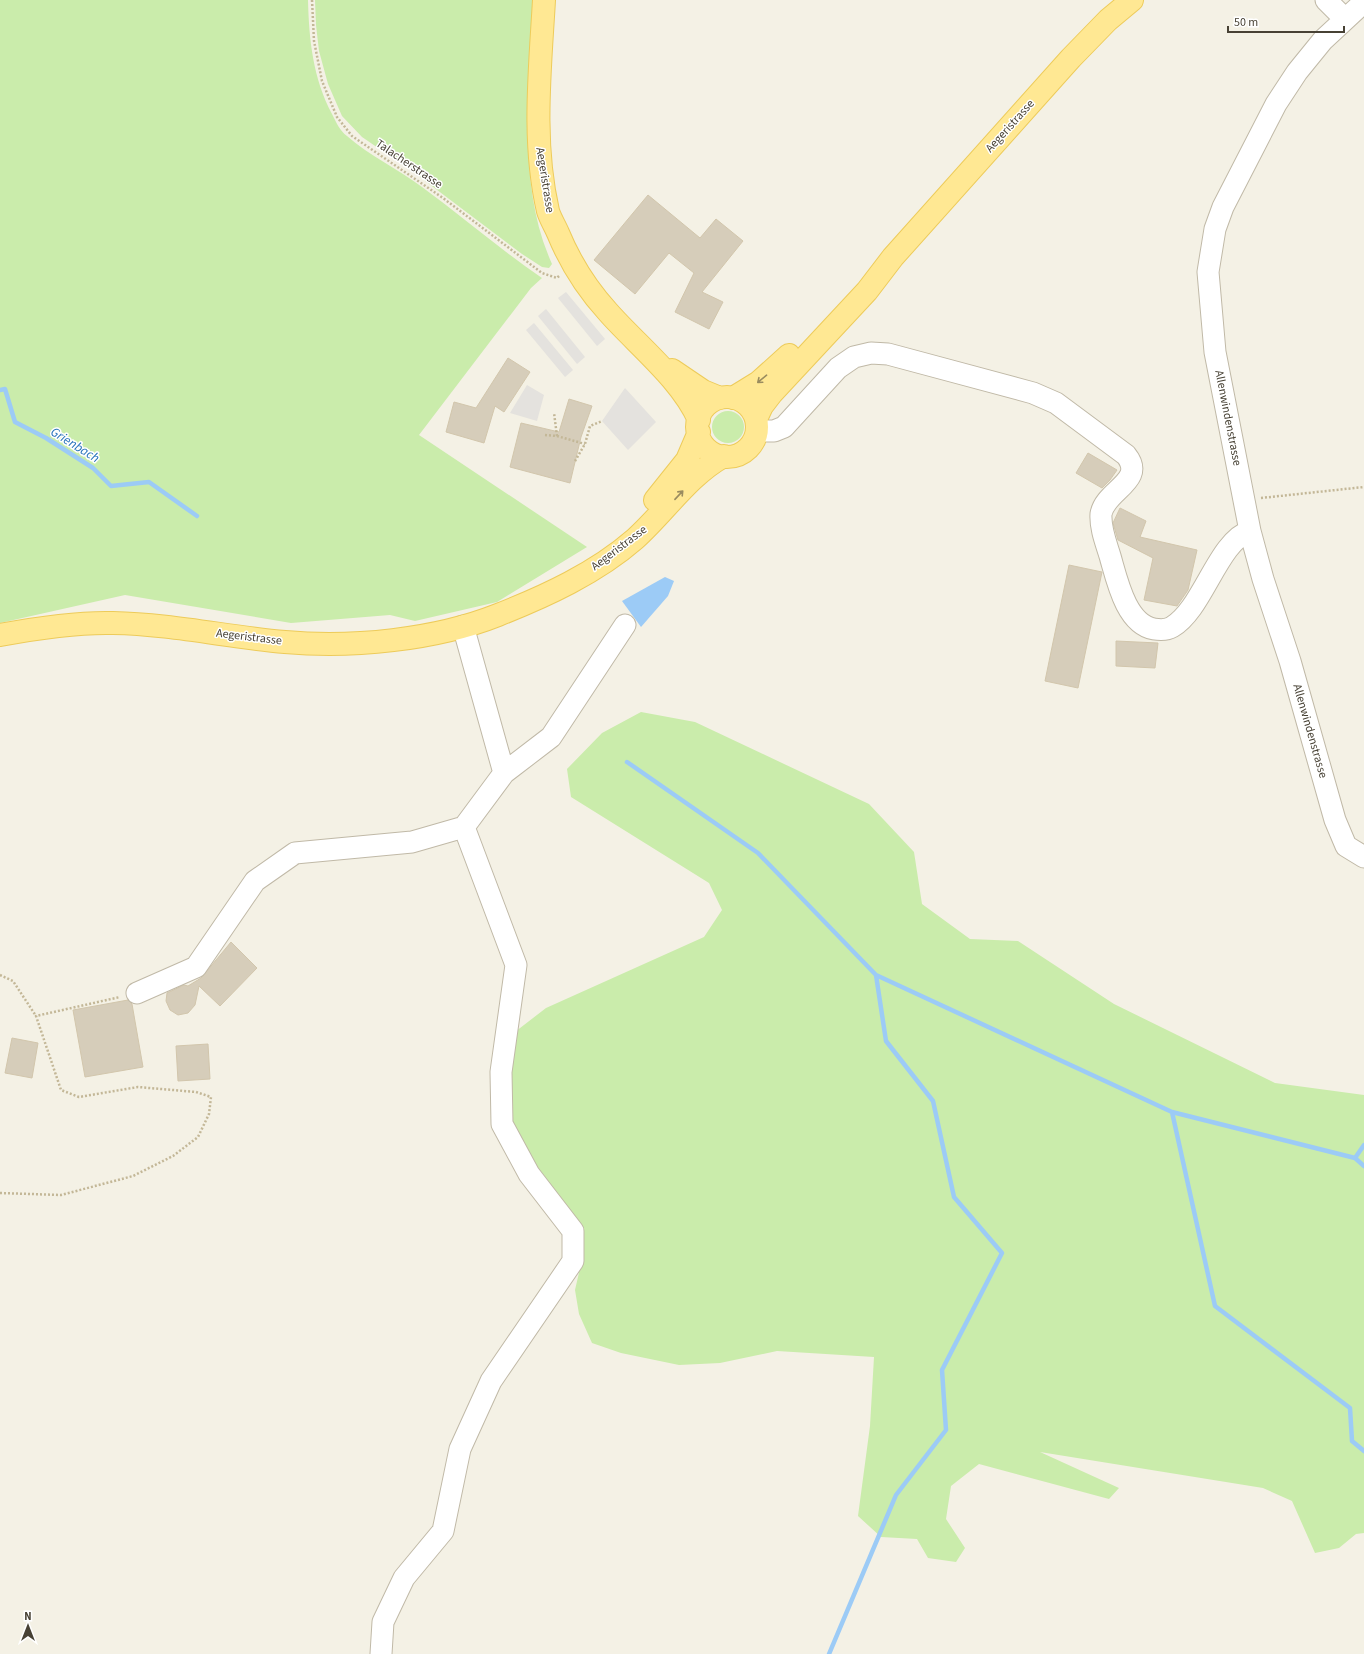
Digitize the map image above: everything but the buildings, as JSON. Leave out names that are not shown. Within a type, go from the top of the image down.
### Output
[{"type":"main road","name":"Aegeristrasse","points":[[544,0],[538,120],[540,153],[549,212],[572,263],[606,310],[683,393],[693,407],[700,438],[709,450],[732,460]]},
{"type":"main road","name":"Aegeristrasse","points":[[0,635],[59,625],[112,623],[166,626],[286,642],[379,643],[463,626],[497,616],[549,594],[609,559],[656,520],[705,468],[732,460],[742,453],[754,440],[760,427],[762,406],[772,393],[867,291],[893,257],[1071,58],[1108,20],[1132,0]]},
{"type":"main road","name":"Aegeristrasse","points":[[497,616],[574,570],[633,523],[658,497],[687,460],[704,408],[714,400],[726,398],[759,382],[787,357],[861,283],[893,257]]},
{"type":"main road","name":"Aegeristrasse","points":[[646,353],[691,383],[747,405],[760,427]]},
{"type":"street","points":[[1326,0],[1345,19]]},
{"type":"street","name":"Allenwindenstrasse","points":[[1364,2],[1323,40],[1297,72],[1276,104],[1223,207],[1215,229],[1208,272],[1215,352],[1250,531],[1263,579],[1292,668],[1335,820],[1346,846],[1364,857]]},
{"type":"street","points":[[760,427],[778,430],[784,427],[838,368],[854,357],[871,353],[888,354],[1033,393],[1056,403],[1132,461],[1133,470],[1129,478],[1105,503],[1101,514],[1102,527],[1122,597],[1138,622],[1147,628],[1159,630],[1169,629],[1179,624],[1236,538],[1250,531]]},
{"type":"street","points":[[137,993],[196,967],[256,880],[295,853],[412,842],[464,826],[504,773],[551,736],[625,625]]},
{"type":"street","points":[[463,626],[504,773]]},
{"type":"street","points":[[381,1654],[384,1622],[404,1578],[443,1531],[460,1449],[491,1381],[573,1261],[573,1231],[529,1174],[502,1124],[501,1072],[516,965],[464,826]]},
{"type":"path","name":"Talacherstrasse","points":[[312,0],[314,41],[322,81],[337,117],[352,136],[443,198],[542,273],[556,278],[572,263]]},
{"type":"path","points":[[554,413],[556,436]]},
{"type":"path","points":[[575,461],[585,444],[590,426],[602,421]]},
{"type":"path","points":[[732,460],[754,454],[762,445],[760,427]]},
{"type":"path","points":[[545,435],[556,436],[585,444]]},
{"type":"path","points":[[1244,500],[1364,487]]},
{"type":"path","points":[[0,975],[13,981],[36,1016],[61,1090],[79,1097],[138,1087],[196,1092],[211,1097],[209,1114],[198,1137],[173,1156],[133,1176],[61,1195],[0,1193]]},
{"type":"path","points":[[36,1016],[137,993]]},
{"type":"green space","points":[[0,0],[308,0],[311,44],[316,73],[320,87],[342,132],[365,150],[422,187],[542,278],[531,288],[419,435],[587,547],[497,602],[415,621],[390,615],[291,623],[125,595],[0,623]]},
{"type":"green space","points":[[315,0],[537,0],[529,100],[529,167],[533,200],[540,232],[552,264],[549,268],[542,267],[522,254],[412,171],[362,137],[342,116],[328,84],[319,51]]},
{"type":"green space","points":[[725,411],[731,411],[740,415],[744,427],[740,439],[731,443],[725,443],[716,439],[712,430],[712,424],[716,415]]},
{"type":"green space","points":[[641,712],[695,722],[869,804],[914,852],[922,904],[970,939],[1018,941],[1114,1004],[1275,1083],[1364,1095],[1364,1533],[1356,1534],[1339,1548],[1315,1553],[1292,1501],[1263,1488],[1040,1452],[1119,1488],[1109,1499],[979,1464],[951,1486],[946,1519],[965,1548],[956,1562],[928,1558],[917,1539],[881,1537],[858,1516],[870,1426],[874,1357],[777,1351],[720,1363],[679,1365],[621,1353],[592,1343],[579,1314],[575,1290],[581,1264],[535,1164],[509,1115],[511,1035],[546,1008],[704,937],[722,910],[709,883],[571,797],[567,769],[602,733]]},
{"type":"shaded area","points":[[566,292],[605,339],[597,346],[558,298]]},
{"type":"shaded area","points":[[546,309],[585,357],[577,364],[538,316]]},
{"type":"shaded area","points":[[534,323],[573,370],[565,377],[526,330]]},
{"type":"shaded area","points":[[527,385],[544,395],[537,421],[510,413]]},
{"type":"shaded area","points":[[625,388],[656,422],[628,450],[602,421]]},
{"type":"water","points":[[665,577],[674,581],[668,596],[641,627],[622,601]]},
{"type":"waterway","name":"Grienbach","points":[[0,390],[5,389],[15,422],[46,438],[93,468],[111,486],[149,482],[197,516]]},
{"type":"waterway","points":[[627,762],[758,853],[876,975],[1172,1112],[1215,1306],[1350,1408],[1352,1441],[1364,1451]]},
{"type":"waterway","points":[[829,1654],[896,1495],[946,1430],[942,1370],[1002,1253],[954,1197],[933,1101],[886,1041],[876,975]]},
{"type":"waterway","points":[[1172,1112],[1355,1158],[1364,1166]]},
{"type":"waterway","points":[[1355,1158],[1364,1145]]}]
